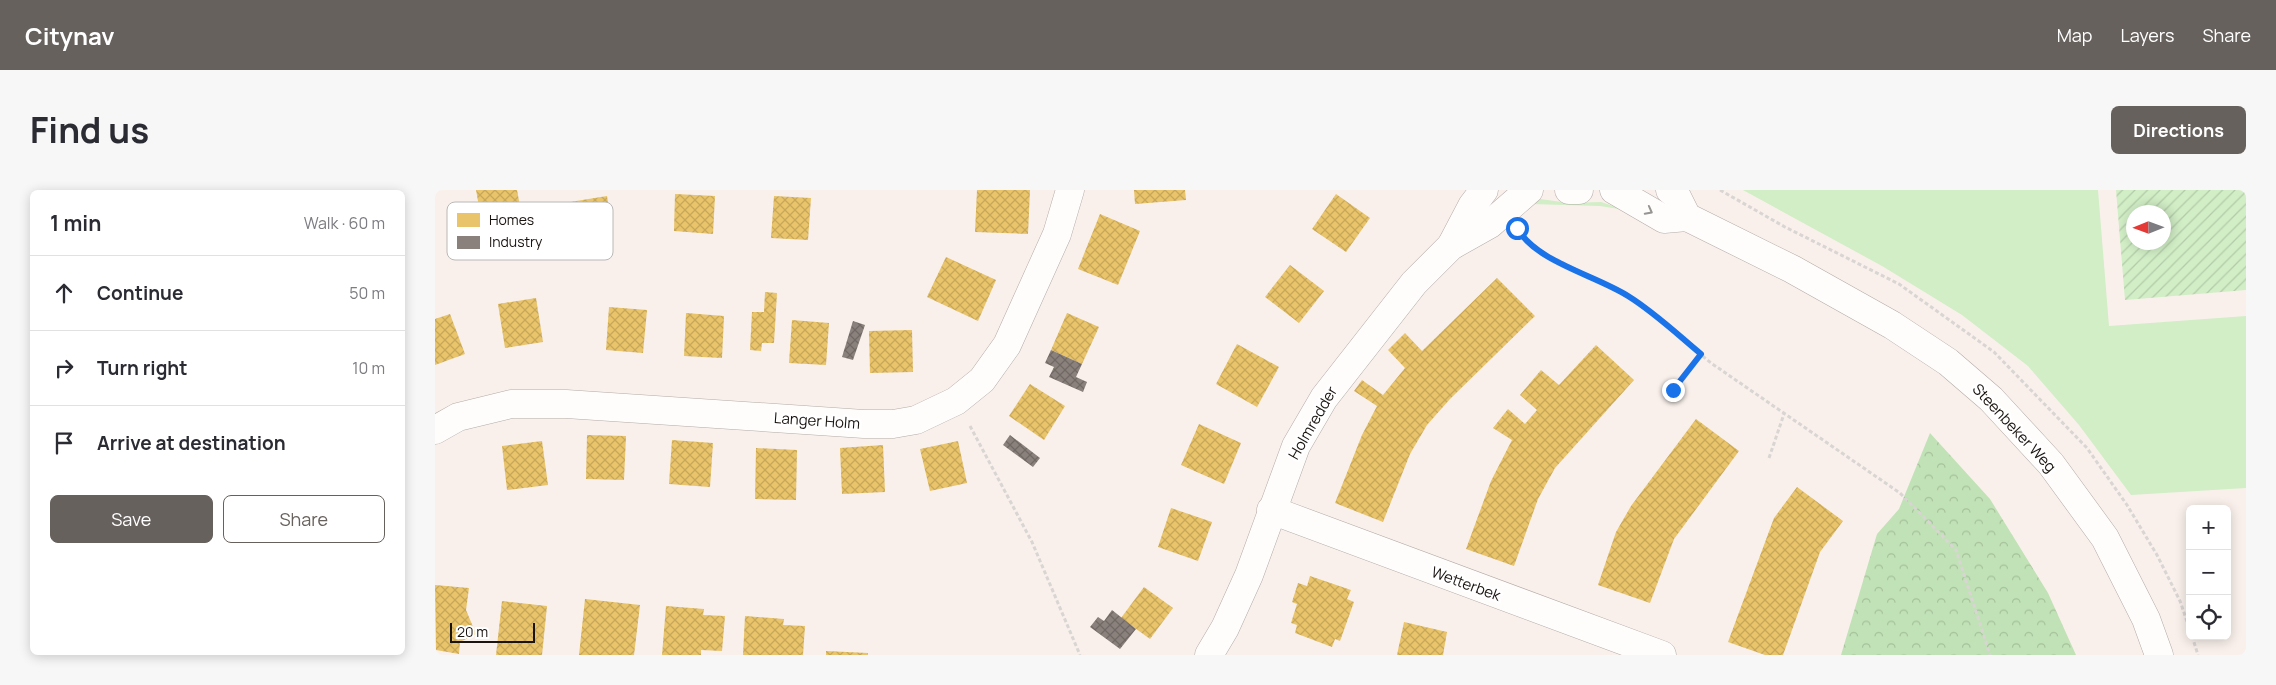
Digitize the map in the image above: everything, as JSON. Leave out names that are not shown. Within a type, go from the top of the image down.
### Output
[{"type":"street","name":"Langer Holm","points":[[435,430],[458,417],[511,404],[566,404],[819,421],[893,424],[916,420],[956,401],[982,380],[1007,345],[1057,234],[1070,190]]},
{"type":"street","name":"Holmredder","points":[[1451,246],[1472,206],[1484,190]]},
{"type":"street","name":"Holmredder","points":[[1209,655],[1225,628],[1249,574],[1296,446],[1324,398],[1414,283],[1451,246],[1490,224],[1529,190]]},
{"type":"street","points":[[1569,190],[1579,190]]},
{"type":"street","name":"Steenbeker Weg","points":[[1614,190],[1664,219],[1687,217],[1792,269],[1892,325],[1948,362],[1991,399],[2051,464],[2105,538],[2147,619],[2159,655]]},
{"type":"street","points":[[1670,190],[1675,195],[1687,217]]},
{"type":"street","name":"Wetterbek","points":[[1271,510],[1662,655]]},
{"type":"path","points":[[1517,228],[1530,245],[1627,296],[1651,312],[1701,354],[1784,414],[1900,493],[1956,550],[1990,655]]},
{"type":"path","points":[[1673,390],[1701,354]]},
{"type":"path","points":[[956,401],[1032,542],[1080,655]]},
{"type":"path","points":[[1769,458],[1784,414]]},
{"type":"path","points":[[2193,640],[2199,655]]},
{"type":"green space","points":[[1743,190],[2098,190],[2109,326],[2246,316],[2246,488],[2131,495],[2079,425],[2028,366],[1962,315],[1882,266]]},
{"type":"green space","points":[[2116,190],[2246,190],[2246,290],[2125,300]]},
{"type":"green space","points":[[1540,199],[1569,203],[1601,202],[1625,210],[1600,206],[1530,204],[1532,201]]},
{"type":"green space","points":[[1930,433],[1990,499],[2048,593],[2076,655],[1841,655],[1877,534],[1899,509]]},
{"type":"building: Homes","points":[[476,190],[517,190],[519,202],[478,202]]},
{"type":"building: Homes","points":[[977,190],[1030,190],[1028,234],[975,232]]},
{"type":"building: Homes","points":[[1134,190],[1185,190],[1186,200],[1135,204]]},
{"type":"building: Homes","points":[[675,194],[715,196],[713,234],[674,231]]},
{"type":"building: Homes","points":[[1336,194],[1370,218],[1346,252],[1312,229]]},
{"type":"building: Homes","points":[[607,196],[608,202],[570,202]]},
{"type":"building: Homes","points":[[774,196],[811,198],[808,240],[771,238]]},
{"type":"building: Homes","points":[[1100,214],[1140,231],[1118,285],[1078,269]]},
{"type":"building: Homes","points":[[946,257],[996,280],[978,321],[927,297]]},
{"type":"building: Homes","points":[[1290,265],[1324,291],[1299,323],[1265,297]]},
{"type":"building: Homes","points":[[1497,278],[1535,316],[1450,399],[1427,425],[1410,454],[1383,522],[1335,503],[1362,435],[1377,406],[1354,391],[1362,380],[1383,395],[1405,368],[1388,350],[1405,333],[1422,351]]},
{"type":"building: Homes","points":[[765,292],[777,293],[774,343],[762,343],[761,351],[750,350],[752,312],[764,312]]},
{"type":"building: Homes","points":[[536,298],[543,342],[505,348],[498,304]]},
{"type":"building: Homes","points":[[609,307],[647,310],[643,353],[606,350]]},
{"type":"building: Homes","points":[[686,313],[724,316],[722,358],[684,356]]},
{"type":"building: Homes","points":[[1067,313],[1099,327],[1082,364],[1051,350]]},
{"type":"building: Homes","points":[[450,314],[465,354],[435,365],[435,319]]},
{"type":"building: Homes","points":[[792,320],[829,323],[826,365],[789,363]]},
{"type":"building: Homes","points":[[912,330],[913,372],[870,373],[869,331]]},
{"type":"building: Homes","points":[[1237,344],[1279,367],[1257,407],[1216,384]]},
{"type":"building: Homes","points":[[1596,345],[1634,380],[1555,468],[1538,499],[1514,566],[1466,549],[1491,481],[1512,440],[1493,428],[1508,409],[1525,424],[1537,410],[1520,395],[1541,370],[1559,385]]},
{"type":"building: Homes","points":[[1030,384],[1065,406],[1044,440],[1009,416]]},
{"type":"building: Homes","points":[[1696,419],[1739,451],[1674,539],[1650,603],[1598,585],[1616,532],[1631,506]]},
{"type":"building: Homes","points":[[1199,424],[1241,443],[1224,484],[1181,465]]},
{"type":"building: Homes","points":[[587,435],[626,436],[624,480],[586,479]]},
{"type":"building: Homes","points":[[672,440],[713,443],[710,487],[669,484]]},
{"type":"building: Homes","points":[[542,441],[548,485],[507,490],[502,446]]},
{"type":"building: Homes","points":[[958,441],[967,483],[930,491],[920,449]]},
{"type":"building: Homes","points":[[883,445],[885,492],[842,494],[840,448]]},
{"type":"building: Homes","points":[[756,448],[797,450],[796,500],[755,499]]},
{"type":"building: Homes","points":[[1797,487],[1843,521],[1820,552],[1783,655],[1765,655],[1728,642],[1774,518]]},
{"type":"building: Homes","points":[[1171,508],[1212,522],[1198,561],[1158,547]]},
{"type":"building: Homes","points":[[1310,576],[1351,590],[1347,599],[1354,602],[1340,641],[1335,639],[1332,647],[1295,633],[1297,625],[1291,623],[1297,604],[1292,602],[1298,583],[1307,586]]},
{"type":"building: Homes","points":[[435,585],[469,588],[466,610],[476,634],[460,642],[459,654],[436,650]]},
{"type":"building: Homes","points":[[1144,587],[1173,608],[1150,639],[1121,618]]},
{"type":"building: Homes","points":[[585,599],[640,605],[634,655],[579,655]]},
{"type":"building: Homes","points":[[502,601],[547,606],[542,655],[496,655]]},
{"type":"building: Homes","points":[[666,606],[704,609],[703,615],[725,616],[722,651],[701,650],[701,655],[662,655]]},
{"type":"building: Homes","points":[[745,616],[784,619],[783,625],[805,626],[803,655],[743,655]]},
{"type":"building: Homes","points":[[1404,622],[1447,632],[1443,655],[1397,655]]},
{"type":"building: Homes","points":[[826,651],[868,653],[868,655],[826,655]]},
{"type":"building: Industry","points":[[853,321],[865,325],[853,360],[842,357]]},
{"type":"building: Industry","points":[[1051,350],[1082,364],[1076,377],[1087,382],[1083,392],[1049,377],[1054,367],[1045,363]]},
{"type":"building: Industry","points":[[1010,435],[1040,458],[1033,467],[1003,445]]},
{"type":"building: Industry","points":[[1112,610],[1136,629],[1120,649],[1090,627],[1098,617],[1104,621]]},
{"type":"route","points":[[1517,228],[1530,245],[1627,296],[1651,312],[1701,354],[1673,390]]}]
